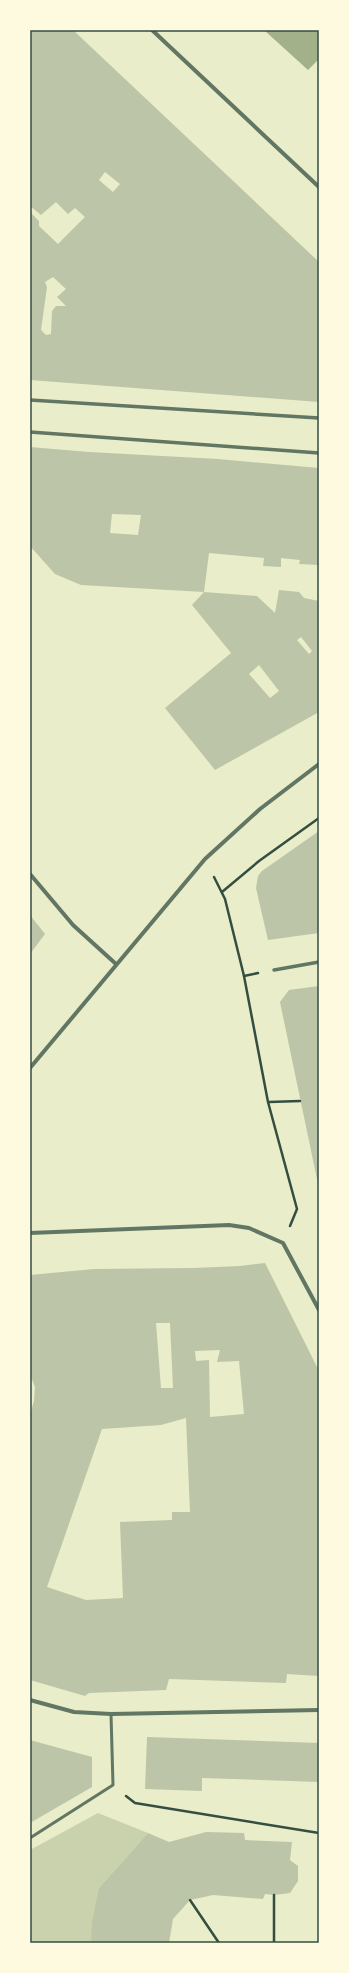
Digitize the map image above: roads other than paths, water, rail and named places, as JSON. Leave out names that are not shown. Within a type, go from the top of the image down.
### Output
[{"type":"street","points":[[152,30],[319,187]]},
{"type":"street","points":[[30,400],[319,418]]},
{"type":"street","points":[[30,432],[319,454]]},
{"type":"street","points":[[30,1068],[205,859],[260,808],[319,764]]},
{"type":"street","points":[[30,874],[73,925],[116,964]]},
{"type":"street","points":[[274,970],[319,962]]},
{"type":"street","points":[[30,1234],[229,1225],[250,1228],[283,1243],[319,1310]]},
{"type":"street","points":[[30,1700],[74,1712],[111,1714],[319,1710]]},
{"type":"lane","points":[[30,1838],[113,1785],[111,1714]]}]
